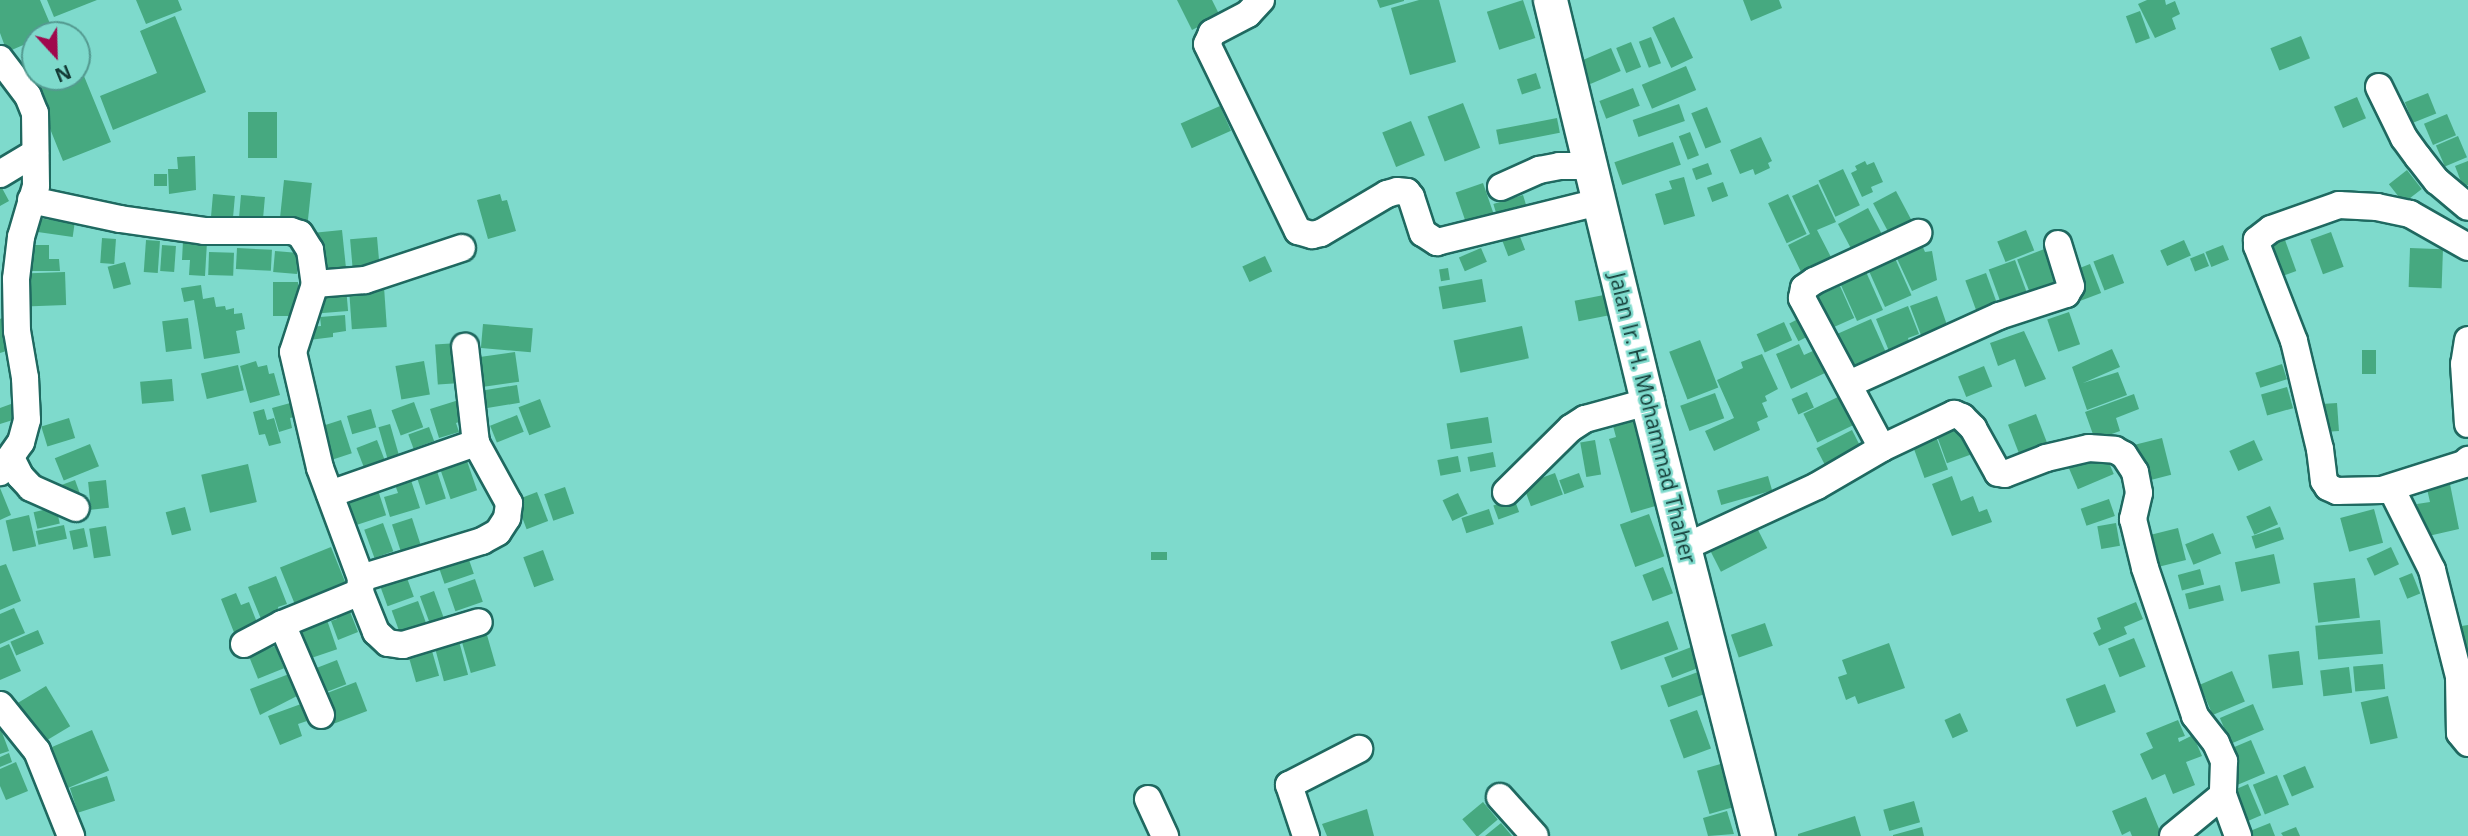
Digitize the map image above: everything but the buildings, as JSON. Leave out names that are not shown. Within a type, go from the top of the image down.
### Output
[{"type":"main road","name":"Jalan Ir. H. Mohammad Thaher","points":[[1550,0],[1647,402],[1758,836]]},
{"type":"street","points":[[1261,0],[1248,14],[1212,33],[1208,44],[1298,231],[1312,235],[1321,233],[1387,194],[1397,191],[1407,192],[1411,197],[1423,233],[1437,242],[1599,202]]},
{"type":"street","points":[[0,59],[28,96],[35,113],[36,186],[21,237],[15,302],[27,420],[21,442],[5,465],[32,488],[76,508]]},
{"type":"street","points":[[2379,87],[2404,138],[2437,181],[2468,207]]},
{"type":"street","points":[[0,174],[35,153]]},
{"type":"street","points":[[1501,187],[1539,170],[1559,166],[1590,166]]},
{"type":"street","points":[[31,200],[120,219],[204,231],[291,231],[300,234],[310,250],[315,284],[293,352],[313,444],[376,632],[388,642],[403,645],[479,622]]},
{"type":"street","points":[[2468,247],[2410,214],[2377,207],[2339,205],[2271,229],[2257,240],[2294,341],[2320,449],[2324,481],[2337,491],[2391,488],[2464,464],[2468,460]]},
{"type":"street","points":[[1882,448],[1802,298],[1804,288],[1814,281],[1918,233]]},
{"type":"street","points":[[1849,384],[1999,316],[2066,294],[2071,286],[2058,244]]},
{"type":"street","points":[[315,284],[365,280],[462,248]]},
{"type":"street","points":[[2468,340],[2464,364],[2468,424]]},
{"type":"street","points":[[244,644],[361,585],[482,541],[498,532],[507,518],[509,503],[476,443],[465,347]]},
{"type":"street","points":[[1506,492],[1571,428],[1585,419],[1647,402]]},
{"type":"street","points":[[1685,547],[1817,486],[1882,448],[1954,414],[1962,417],[1973,428],[1998,473],[2005,474],[2046,458],[2089,448],[2104,448],[2124,455],[2135,472],[2139,493],[2133,519],[2144,568],[2195,716],[2216,743],[2224,761],[2223,794],[2238,836]]},
{"type":"street","points":[[330,494],[476,443]]},
{"type":"street","points":[[2391,488],[2432,569],[2459,677],[2460,733],[2468,743]]},
{"type":"street","points":[[282,624],[321,715]]},
{"type":"street","points":[[0,705],[37,751],[71,836]]},
{"type":"street","points":[[1306,836],[1289,785],[1359,749]]},
{"type":"street","points":[[2173,836],[2223,794]]},
{"type":"street","points":[[1500,797],[1535,836]]},
{"type":"street","points":[[1149,799],[1165,836]]}]
